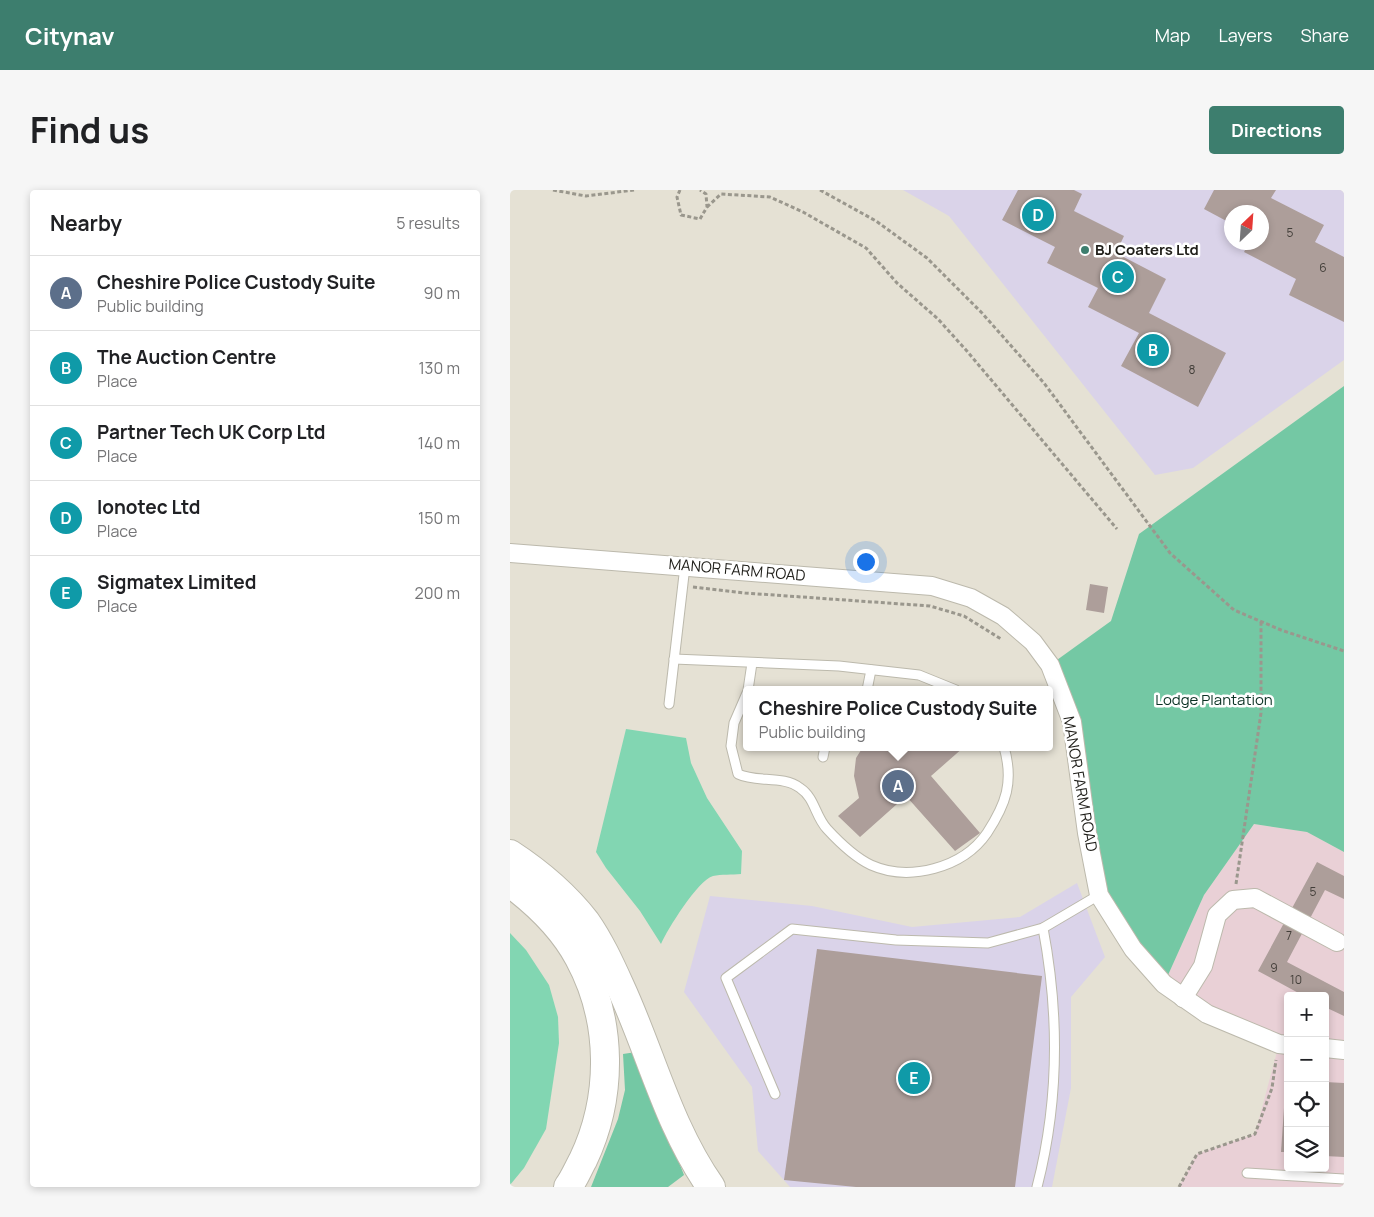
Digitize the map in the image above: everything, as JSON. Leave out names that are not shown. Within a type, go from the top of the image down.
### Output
[{"type":"main road","points":[[510,854],[531,868],[560,892],[586,923],[605,953],[631,1010],[680,1134],[711,1187]]},
{"type":"main road","points":[[510,883],[529,897],[557,926],[579,958],[596,999],[605,1042],[605,1094],[594,1138],[568,1187]]},
{"type":"street","name":"MANOR FARM ROAD","points":[[510,553],[932,586],[971,598],[1003,616],[1032,642],[1050,665],[1072,722],[1087,832],[1099,895],[1133,949],[1164,984],[1207,1014],[1283,1044]]},
{"type":"street","points":[[1183,998],[1203,966],[1217,915],[1234,900],[1254,898],[1337,942]]},
{"type":"street","points":[[1329,1048],[1344,1050]]},
{"type":"lane","points":[[669,704],[685,566]]},
{"type":"lane","points":[[674,659],[839,666],[919,675],[946,686]]},
{"type":"lane","points":[[748,686],[752,663]]},
{"type":"lane","points":[[868,686],[871,670]]},
{"type":"lane","points":[[743,701],[734,723],[731,746],[738,774],[748,779],[786,782],[799,787],[812,798],[825,827],[847,849],[871,865],[904,872],[934,870],[958,859],[982,841],[1000,813],[1009,785],[1005,751]]},
{"type":"lane","points":[[823,758],[824,751]]},
{"type":"lane","points":[[775,1094],[726,978],[792,928],[896,940],[988,943],[1043,928],[1099,895]]},
{"type":"lane","points":[[1037,1187],[1049,1126],[1054,1066],[1054,1007],[1051,973],[1043,928]]},
{"type":"lane","points":[[1248,1173],[1344,1179]]},
{"type":"path","points":[[553,190],[586,196],[634,190]]},
{"type":"path","points":[[680,190],[676,197],[681,216],[700,219],[707,207],[721,194],[770,197],[803,212],[866,248],[897,283],[938,318],[1117,529]]},
{"type":"path","points":[[700,190],[706,194],[707,207]]},
{"type":"path","points":[[820,190],[876,221],[927,258],[982,312],[1044,383],[1170,553],[1234,610],[1261,622],[1344,651]]},
{"type":"path","points":[[689,587],[745,593],[930,606],[964,616],[1002,641]]},
{"type":"path","points":[[1234,900],[1244,816],[1261,713],[1261,622]]},
{"type":"path","points":[[1178,1187],[1197,1154],[1255,1134],[1272,1088],[1283,1044]]},
{"type":"shaded area","points":[[903,190],[1344,190],[1344,360],[1193,468],[1155,475],[949,216]]},
{"type":"shaded area","points":[[1254,824],[1307,832],[1344,852],[1344,1187],[1179,1187],[1197,1154],[1255,1134],[1279,1044],[1164,984],[1204,895]]},
{"type":"shaded area","points":[[1077,883],[1105,957],[1071,997],[1071,1088],[1052,1187],[790,1187],[758,1151],[752,1087],[684,992],[710,896],[812,906],[912,927],[1020,917]]},
{"type":"green space","name":"Lodge Plantation","points":[[1344,386],[1344,852],[1307,832],[1254,824],[1204,895],[1164,984],[1099,895],[1072,722],[1050,665],[1111,621],[1139,534]]},
{"type":"green space","points":[[626,729],[686,738],[691,763],[707,798],[742,851],[741,874],[716,875],[707,879],[699,886],[684,906],[661,944],[640,911],[606,868],[596,852]]},
{"type":"green space","points":[[510,933],[526,950],[549,985],[558,1017],[559,1043],[546,1129],[524,1168],[510,1185]]},
{"type":"green space","points":[[636,1052],[684,1175],[668,1187],[591,1187],[618,1119],[625,1090],[623,1054]]},
{"type":"building","points":[[1018,190],[1074,190],[1082,194],[1074,211],[1124,236],[1116,253],[1166,279],[1149,313],[1226,353],[1198,407],[1121,366],[1139,333],[1088,307],[1098,288],[1047,263],[1055,247],[1002,220]]},
{"type":"building","points":[[1214,190],[1276,190],[1271,198],[1324,225],[1315,242],[1344,257],[1344,322],[1289,295],[1296,279],[1244,252],[1245,250],[1269,250],[1269,205],[1224,205],[1224,220],[1204,209]]},
{"type":"building","points":[[1090,584],[1108,587],[1104,613],[1086,610]]},
{"type":"building","points":[[860,751],[959,751],[931,776],[980,833],[955,851],[906,796],[860,837],[838,816],[859,798],[854,776],[856,758]]},
{"type":"building","points":[[1317,862],[1344,876],[1344,899],[1325,890],[1287,962],[1344,992],[1344,1016],[1329,1009],[1329,992],[1297,992],[1258,971]]},
{"type":"building","points":[[817,949],[1042,976],[1015,1187],[856,1187],[784,1180]]},
{"type":"building","points":[[1329,1082],[1344,1083],[1344,1157],[1329,1156]]},
{"type":"building","points":[[1284,1108],[1284,1152],[1281,1152]]},
{"type":"place","name":"Ionotec Ltd","points":[[1038,215]]},
{"type":"place","name":"BJ Coaters Ltd","points":[[1085,250]]},
{"type":"place","name":"Partner Tech UK Corp Ltd","points":[[1118,277]]},
{"type":"place","name":"The Auction Centre","points":[[1153,350]]},
{"type":"place","name":"Cheshire Police Custody Suite","points":[[898,786]]},
{"type":"place","name":"Sigmatex Limited","points":[[914,1078]]}]
